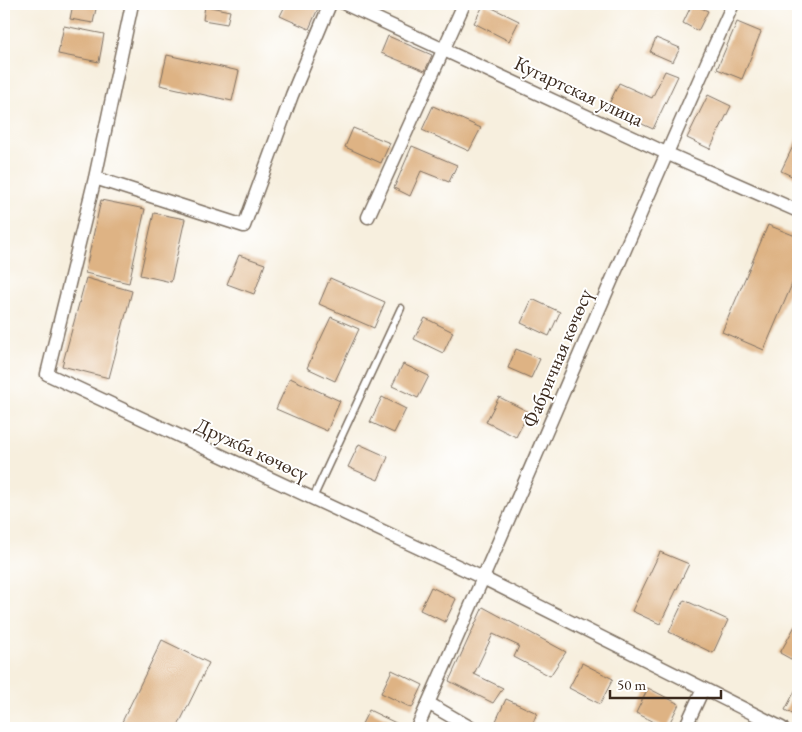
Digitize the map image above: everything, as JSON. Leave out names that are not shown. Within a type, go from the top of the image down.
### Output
[{"type":"street","name":"Дружба көчөсү","points":[[132,4],[96,178],[46,374],[483,578],[782,728]]},
{"type":"street","points":[[96,178],[244,226],[292,95],[330,4]]},
{"type":"street","name":"Кугартская улица","points":[[345,4],[444,48],[666,153],[798,210]]},
{"type":"street","points":[[368,217],[464,4]]},
{"type":"street","name":"Фабричная көчөсү","points":[[417,728],[666,153],[733,4]]},
{"type":"street","points":[[685,728],[704,689]]},
{"type":"street","points":[[428,703],[472,728]]},
{"type":"lane","points":[[313,498],[401,308]]},
{"type":"building","points":[[73,4],[97,4],[93,23],[70,19]]},
{"type":"building","points":[[286,4],[320,4],[309,29],[280,16]]},
{"type":"building","points":[[484,4],[519,21],[509,41],[474,23]]},
{"type":"building","points":[[692,4],[708,11],[698,31],[683,23]]},
{"type":"building","points":[[205,6],[230,11],[227,24],[203,20]]},
{"type":"building","points":[[737,22],[761,32],[742,79],[717,69]]},
{"type":"building","points":[[64,26],[104,34],[99,62],[58,54]]},
{"type":"building","points":[[388,36],[432,55],[425,71],[381,53]]},
{"type":"building","points":[[656,38],[680,48],[673,62],[650,52]]},
{"type":"building","points":[[167,55],[239,71],[232,101],[160,85]]},
{"type":"building","points":[[665,71],[678,76],[653,129],[607,108],[619,83],[652,98]]},
{"type":"building","points":[[708,95],[731,106],[710,149],[687,138]]},
{"type":"building","points":[[433,106],[481,128],[469,151],[422,130]]},
{"type":"building","points":[[353,128],[390,143],[381,163],[345,147]]},
{"type":"building","points":[[798,136],[798,179],[781,171]]},
{"type":"building","points":[[412,146],[457,165],[449,182],[421,171],[410,196],[394,188]]},
{"type":"building","points":[[101,200],[145,209],[129,283],[85,273]]},
{"type":"building","points":[[154,213],[185,219],[171,282],[140,275]]},
{"type":"building","points":[[768,225],[798,237],[798,270],[764,350],[722,332]]},
{"type":"building","points":[[239,255],[265,264],[254,294],[227,284]]},
{"type":"building","points":[[86,278],[132,291],[109,378],[62,366]]},
{"type":"building","points":[[330,278],[385,302],[374,328],[319,304]]},
{"type":"building","points":[[532,299],[560,312],[549,336],[521,323]]},
{"type":"building","points":[[331,317],[359,329],[335,381],[307,368]]},
{"type":"building","points":[[425,318],[453,332],[443,353],[414,339]]},
{"type":"building","points":[[516,349],[540,359],[531,378],[508,368]]},
{"type":"building","points":[[403,364],[429,376],[418,398],[392,386]]},
{"type":"building","points":[[290,378],[340,401],[327,431],[276,409]]},
{"type":"building","points":[[382,397],[406,409],[394,433],[370,422]]},
{"type":"building","points":[[499,397],[529,412],[516,437],[486,422]]},
{"type":"building","points":[[359,444],[388,457],[378,480],[348,467]]},
{"type":"building","points":[[660,552],[689,564],[660,624],[632,611]]},
{"type":"building","points":[[431,587],[456,599],[445,622],[420,610]]},
{"type":"building","points":[[684,600],[728,620],[713,653],[669,632]]},
{"type":"building","points":[[483,607],[566,652],[550,676],[514,657],[519,646],[493,634],[474,674],[503,688],[493,703],[449,681]]},
{"type":"building","points":[[795,626],[798,628],[798,663],[780,653]]},
{"type":"building","points":[[162,640],[209,663],[177,728],[119,728]]},
{"type":"building","points":[[582,663],[613,679],[600,704],[569,688]]},
{"type":"building","points":[[392,670],[423,685],[412,708],[381,693]]},
{"type":"building","points":[[798,685],[798,717],[785,710]]},
{"type":"building","points":[[648,688],[679,704],[667,728],[636,713]]},
{"type":"building","points":[[506,699],[537,713],[531,728],[512,728],[496,721]]},
{"type":"building","points":[[369,710],[400,725],[399,728],[360,728]]}]
